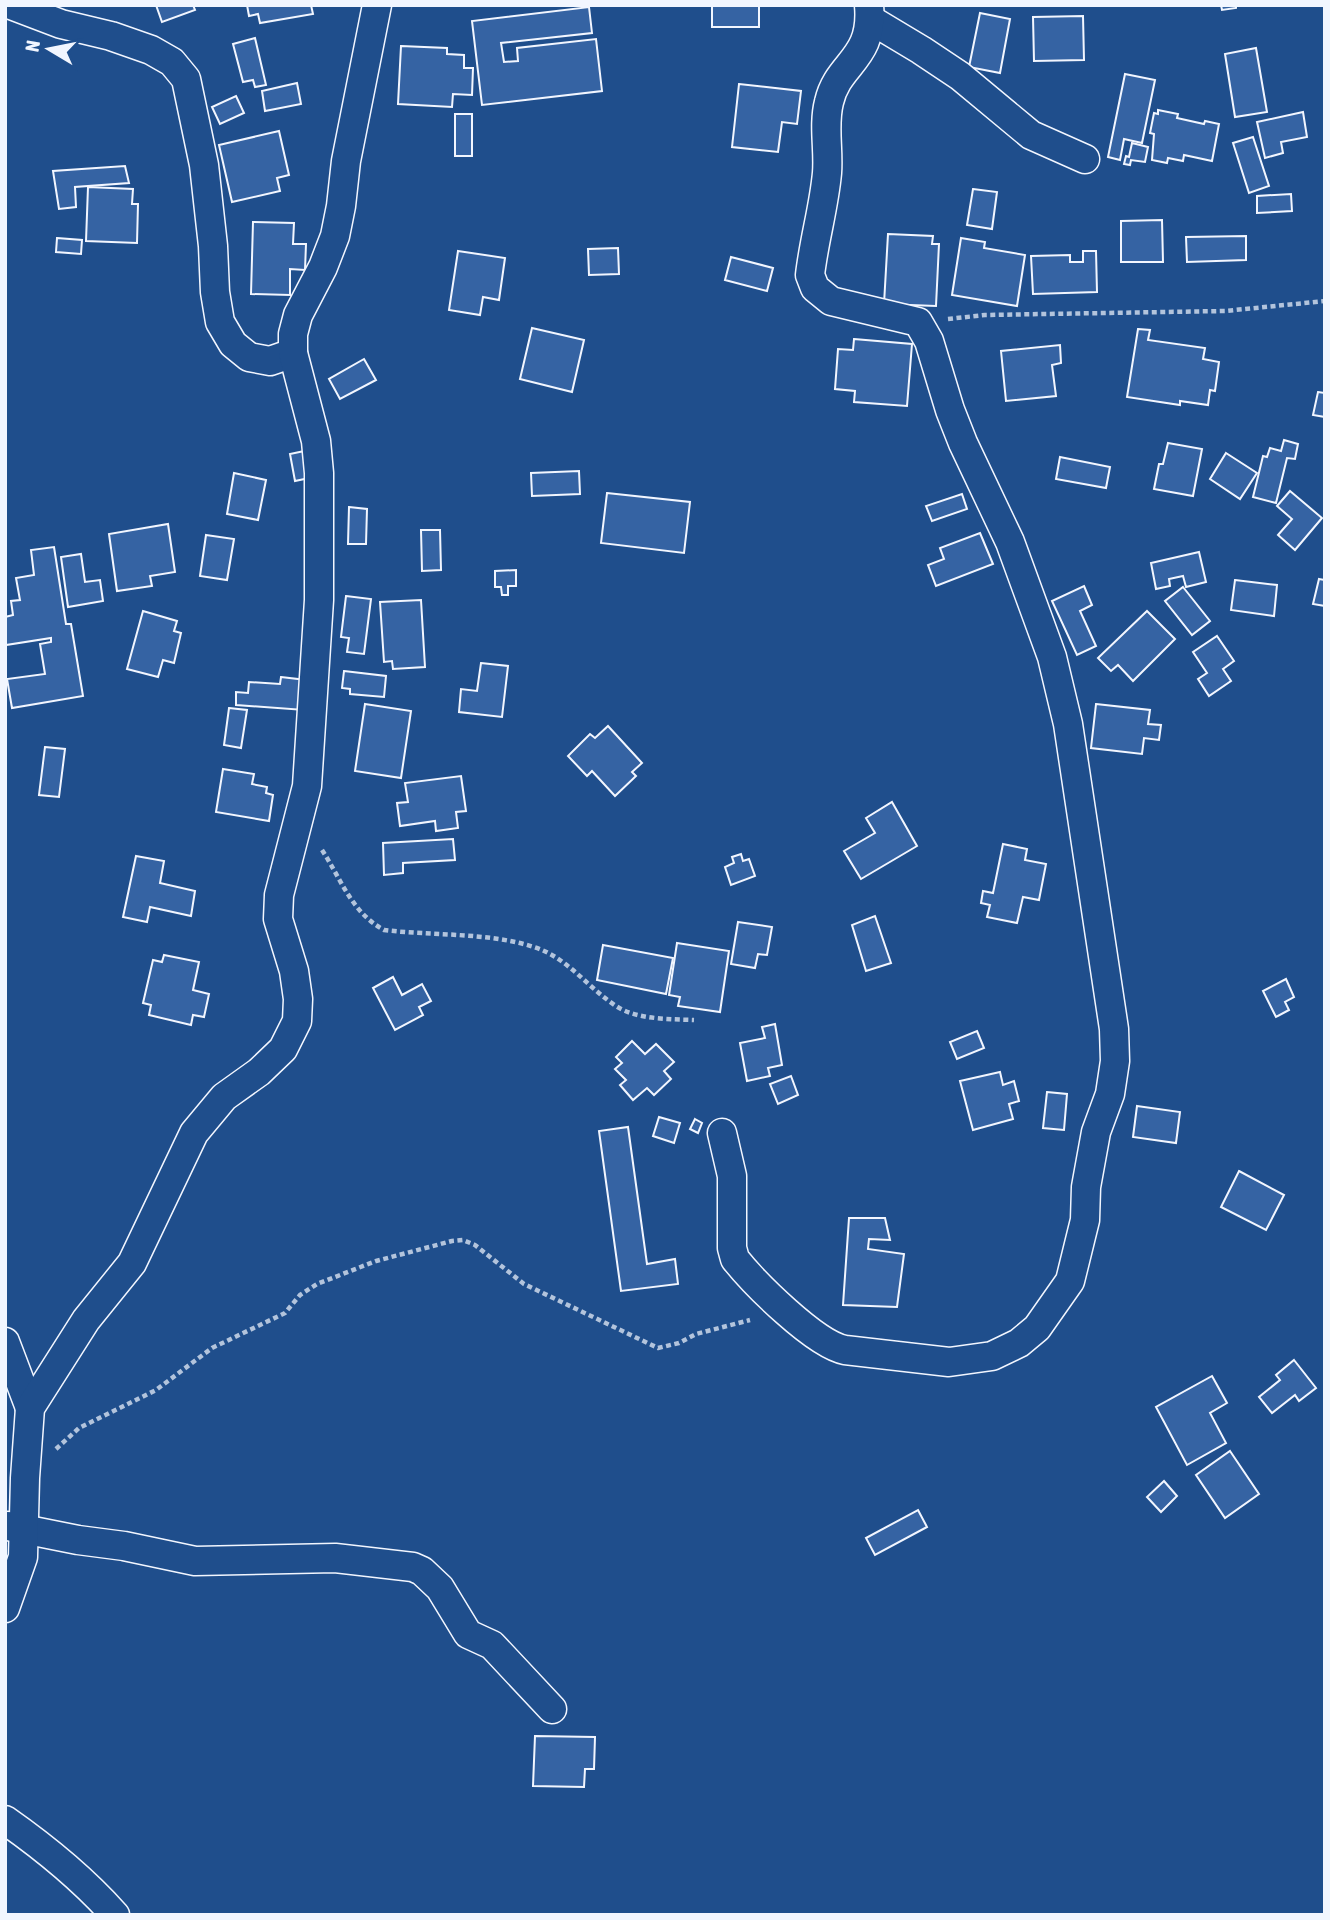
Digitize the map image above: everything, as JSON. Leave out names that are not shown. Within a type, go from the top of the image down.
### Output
[{"type":"street","points":[[11,5],[61,24],[141,47],[172,62],[187,79],[204,165],[220,322],[233,344],[249,358],[270,361],[293,353]]},
{"type":"street","points":[[30,1408],[86,1320],[132,1263],[194,1133],[224,1097],[259,1072],[283,1049],[297,1021],[298,999],[294,971],[278,919],[279,895],[307,786],[319,600],[319,473],[316,441],[293,353],[293,334],[298,315],[323,267],[335,236],[346,161],[377,5]]},
{"type":"street","points":[[870,13],[960,76],[1031,135],[1085,159]]},
{"type":"street","points":[[722,1133],[732,1176],[732,1248],[735,1259],[798,1321],[836,1348],[949,1362],[992,1356],[1019,1343],[1037,1328],[1070,1281],[1085,1220],[1086,1186],[1097,1132],[1105,1111],[1115,1061],[1114,1030],[1068,724],[1052,657],[1010,542],[963,443],[929,341],[918,322],[831,301],[816,288],[810,275],[827,175],[829,100],[868,38],[870,13]]},
{"type":"street","points":[[5,1342],[30,1408],[25,1478],[15,1528],[23,1557],[5,1608]]},
{"type":"street","points":[[15,1528],[195,1561],[335,1558],[413,1567],[422,1571],[440,1588],[468,1634],[492,1645],[552,1709]]},
{"type":"street","points":[[5,1820],[48,1850],[115,1915]]},
{"type":"path","points":[[918,322],[985,315],[1225,311],[1325,301]]},
{"type":"path","points":[[299,817],[330,862],[354,905],[371,923],[384,930],[489,939],[534,947],[561,959],[617,1007],[665,1019],[694,1020]]},
{"type":"path","points":[[25,1478],[79,1428],[156,1390],[212,1348],[285,1313],[300,1295],[317,1284],[376,1261],[452,1241],[463,1240],[475,1245],[524,1284],[658,1348],[740,1321],[759,1318],[798,1321]]},
{"type":"building","points":[[156,5],[193,5],[195,10],[162,22]]},
{"type":"building","points":[[247,5],[311,5],[313,14],[260,23],[258,14],[249,16]]},
{"type":"building","points":[[712,5],[759,5],[759,27],[712,27]]},
{"type":"building","points":[[1221,5],[1236,5],[1236,8],[1222,10]]},
{"type":"building","points":[[589,7],[592,33],[501,43],[504,62],[518,61],[517,48],[596,39],[602,91],[482,105],[472,21]]},
{"type":"building","points":[[980,13],[1010,19],[1000,73],[969,67]]},
{"type":"building","points":[[1083,16],[1084,60],[1034,61],[1033,17]]},
{"type":"building","points":[[255,38],[266,85],[255,87],[253,80],[243,82],[233,44]]},
{"type":"building","points":[[401,46],[447,48],[447,54],[464,55],[464,68],[473,68],[472,95],[453,94],[452,107],[398,104]]},
{"type":"building","points":[[1256,48],[1267,112],[1235,117],[1225,54]]},
{"type":"building","points":[[1125,74],[1155,80],[1142,143],[1124,139],[1120,160],[1108,157]]},
{"type":"building","points":[[297,83],[301,104],[265,111],[262,91]]},
{"type":"building","points":[[739,84],[801,91],[797,124],[782,122],[778,152],[732,147]]},
{"type":"building","points":[[236,96],[244,113],[220,124],[212,107]]},
{"type":"building","points":[[1158,110],[1178,114],[1177,118],[1204,124],[1205,121],[1219,124],[1212,161],[1184,155],[1183,161],[1168,158],[1167,163],[1152,160],[1154,134],[1150,133],[1154,113],[1158,114]]},
{"type":"building","points":[[1303,112],[1307,137],[1281,142],[1283,153],[1265,158],[1257,122]]},
{"type":"building","points":[[455,114],[472,114],[472,156],[455,156]]},
{"type":"building","points":[[279,131],[289,175],[277,178],[280,191],[232,202],[219,145]]},
{"type":"building","points":[[1253,137],[1269,186],[1249,193],[1233,143]]},
{"type":"building","points":[[1132,143],[1148,147],[1145,162],[1131,160],[1130,165],[1124,164],[1126,156],[1129,157]]},
{"type":"building","points":[[125,166],[129,183],[75,187],[76,207],[59,209],[53,171]]},
{"type":"building","points":[[88,187],[133,189],[132,204],[138,204],[137,243],[86,241]]},
{"type":"building","points":[[973,189],[997,192],[992,229],[967,225]]},
{"type":"building","points":[[1291,194],[1292,211],[1257,213],[1257,196]]},
{"type":"building","points":[[1162,220],[1163,262],[1121,262],[1121,221]]},
{"type":"building","points":[[253,222],[294,223],[293,244],[306,244],[305,270],[290,269],[290,295],[251,294]]},
{"type":"building","points":[[888,234],[933,236],[932,244],[939,244],[936,306],[884,304]]},
{"type":"building","points":[[1246,236],[1246,260],[1187,262],[1186,237]]},
{"type":"building","points":[[57,238],[82,240],[81,254],[56,252]]},
{"type":"building","points":[[961,238],[985,242],[984,248],[1025,255],[1017,306],[952,295]]},
{"type":"building","points":[[618,248],[619,274],[589,275],[588,249]]},
{"type":"building","points":[[458,251],[505,258],[499,300],[483,297],[480,315],[449,310]]},
{"type":"building","points":[[1083,251],[1096,251],[1097,292],[1033,294],[1031,256],[1070,255],[1070,262],[1083,262]]},
{"type":"building","points":[[731,257],[773,268],[767,291],[725,280]]},
{"type":"building","points":[[532,328],[584,340],[572,392],[520,379]]},
{"type":"building","points":[[1138,329],[1150,330],[1148,340],[1205,348],[1203,359],[1219,362],[1215,391],[1210,390],[1208,405],[1180,401],[1180,405],[1127,397]]},
{"type":"building","points":[[854,339],[912,344],[907,406],[854,402],[855,391],[835,389],[838,349],[853,350]]},
{"type":"building","points":[[1060,345],[1061,363],[1052,365],[1056,396],[1006,401],[1001,351]]},
{"type":"building","points":[[364,359],[376,380],[340,399],[329,379]]},
{"type":"building","points":[[1318,392],[1325,393],[1325,417],[1313,415]]},
{"type":"building","points":[[1284,440],[1298,444],[1295,459],[1287,458],[1276,503],[1253,497],[1263,456],[1267,457],[1270,448],[1281,451]]},
{"type":"building","points":[[1168,443],[1202,449],[1193,496],[1154,489],[1159,464],[1163,464]]},
{"type":"building","points":[[309,450],[314,477],[295,481],[290,454]]},
{"type":"building","points":[[1226,453],[1257,473],[1240,499],[1210,479]]},
{"type":"building","points":[[1060,457],[1110,467],[1106,488],[1056,479]]},
{"type":"building","points":[[579,471],[580,494],[532,496],[531,473]]},
{"type":"building","points":[[234,473],[266,480],[258,520],[227,514]]},
{"type":"building","points":[[1290,491],[1322,518],[1295,550],[1278,535],[1292,519],[1277,506]]},
{"type":"building","points":[[607,493],[690,502],[684,553],[601,543]]},
{"type":"building","points":[[962,494],[967,509],[932,521],[926,506]]},
{"type":"building","points":[[349,507],[367,509],[366,544],[348,544]]},
{"type":"building","points":[[168,524],[175,572],[150,576],[152,586],[117,591],[109,534]]},
{"type":"building","points":[[421,530],[440,530],[441,570],[422,571]]},
{"type":"building","points":[[980,533],[993,564],[936,586],[928,565],[944,559],[940,548]]},
{"type":"building","points":[[206,535],[234,539],[227,580],[200,576]]},
{"type":"building","points":[[54,547],[66,624],[71,624],[83,696],[12,708],[7,679],[45,674],[40,644],[51,642],[51,638],[6,645],[5,617],[13,615],[11,601],[20,600],[16,578],[34,575],[31,550]]},
{"type":"building","points":[[1199,552],[1206,582],[1186,587],[1183,576],[1169,579],[1170,586],[1156,589],[1151,563]]},
{"type":"building","points":[[81,554],[85,582],[100,580],[103,601],[68,607],[61,557]]},
{"type":"building","points":[[516,570],[516,586],[508,586],[508,595],[502,595],[501,587],[495,587],[495,571]]},
{"type":"building","points":[[1319,579],[1325,580],[1325,606],[1313,604]]},
{"type":"building","points":[[1235,580],[1277,585],[1274,616],[1231,610]]},
{"type":"building","points":[[1084,586],[1092,605],[1080,611],[1096,646],[1077,655],[1052,601]]},
{"type":"building","points":[[1183,587],[1210,621],[1192,635],[1165,601]]},
{"type":"building","points":[[346,596],[371,599],[364,654],[347,652],[349,638],[341,637]]},
{"type":"building","points":[[421,600],[425,667],[393,669],[392,661],[384,662],[380,602]]},
{"type":"building","points":[[143,611],[177,621],[174,631],[181,633],[174,663],[163,660],[158,677],[127,669]]},
{"type":"building","points":[[1147,611],[1175,639],[1133,681],[1118,665],[1111,671],[1098,658]]},
{"type":"building","points":[[1217,636],[1234,661],[1223,669],[1231,681],[1209,696],[1198,679],[1207,673],[1193,652]]},
{"type":"building","points":[[481,663],[508,666],[502,717],[459,712],[461,689],[477,691]]},
{"type":"building","points":[[344,671],[386,676],[384,697],[350,694],[350,689],[342,688]]},
{"type":"building","points":[[281,677],[306,680],[304,710],[236,705],[236,692],[248,693],[249,682],[280,684]]},
{"type":"building","points":[[365,704],[411,711],[401,778],[355,771]]},
{"type":"building","points":[[1096,704],[1150,710],[1148,724],[1161,725],[1159,740],[1144,738],[1142,754],[1091,748]]},
{"type":"building","points":[[229,708],[247,710],[241,748],[224,745]]},
{"type":"building","points":[[608,726],[642,763],[632,772],[636,776],[615,796],[592,771],[587,776],[568,756],[590,734],[595,738]]},
{"type":"building","points":[[45,747],[65,749],[59,797],[39,795]]},
{"type":"building","points":[[223,769],[254,774],[252,784],[267,787],[266,793],[273,795],[269,821],[216,812]]},
{"type":"building","points":[[461,776],[466,811],[456,812],[458,828],[436,831],[435,821],[400,826],[397,803],[408,802],[405,783]]},
{"type":"building","points":[[892,802],[917,846],[861,879],[844,851],[875,833],[866,818]]},
{"type":"building","points":[[453,839],[455,860],[403,863],[403,873],[384,875],[383,843]]},
{"type":"building","points":[[1003,844],[1027,849],[1025,860],[1046,864],[1039,900],[1023,897],[1017,923],[987,917],[990,905],[981,903],[983,891],[993,893]]},
{"type":"building","points":[[741,854],[743,861],[749,859],[755,876],[731,885],[725,867],[734,863],[732,857]]},
{"type":"building","points":[[136,856],[164,861],[160,883],[195,891],[191,916],[150,907],[147,922],[123,917]]},
{"type":"building","points":[[875,916],[891,963],[866,971],[852,925]]},
{"type":"building","points":[[738,922],[772,927],[767,955],[758,954],[755,968],[731,964]]},
{"type":"building","points":[[677,943],[729,951],[720,1012],[678,1006],[680,997],[669,995]]},
{"type":"building","points":[[603,945],[673,958],[666,994],[597,980]]},
{"type":"building","points":[[164,955],[199,962],[193,990],[209,994],[204,1017],[193,1015],[191,1025],[149,1015],[151,1005],[143,1003],[153,960],[162,962]]},
{"type":"building","points":[[393,977],[402,995],[422,984],[431,1001],[419,1007],[423,1015],[395,1030],[373,988]]},
{"type":"building","points":[[1286,979],[1294,997],[1285,1002],[1289,1010],[1276,1017],[1263,991]]},
{"type":"building","points":[[775,1024],[782,1065],[768,1068],[770,1076],[747,1081],[740,1043],[765,1038],[762,1027]]},
{"type":"building","points":[[977,1031],[984,1048],[957,1059],[950,1042]]},
{"type":"building","points":[[632,1041],[645,1054],[656,1044],[674,1062],[664,1071],[671,1079],[654,1095],[647,1088],[633,1100],[620,1085],[626,1080],[615,1069],[622,1063],[616,1057]]},
{"type":"building","points":[[1000,1072],[1003,1085],[1014,1081],[1019,1101],[1009,1104],[1013,1119],[973,1130],[960,1081]]},
{"type":"building","points":[[791,1076],[798,1095],[778,1104],[770,1084]]},
{"type":"building","points":[[1047,1092],[1067,1094],[1064,1130],[1043,1128]]},
{"type":"building","points":[[1137,1106],[1180,1112],[1176,1143],[1133,1137]]},
{"type":"building","points":[[659,1117],[680,1123],[674,1143],[653,1136]]},
{"type":"building","points":[[695,1119],[702,1123],[698,1133],[690,1129]]},
{"type":"building","points":[[628,1127],[647,1264],[675,1259],[678,1284],[621,1291],[599,1131]]},
{"type":"building","points":[[1239,1171],[1284,1195],[1266,1230],[1221,1207]]},
{"type":"building","points":[[849,1218],[885,1218],[890,1240],[869,1239],[868,1249],[904,1254],[897,1307],[843,1305]]},
{"type":"building","points":[[1294,1360],[1316,1388],[1299,1401],[1295,1395],[1272,1413],[1259,1397],[1280,1380],[1276,1375]]},
{"type":"building","points":[[1212,1376],[1227,1403],[1210,1413],[1226,1443],[1187,1465],[1156,1407]]},
{"type":"building","points":[[1230,1451],[1259,1494],[1225,1518],[1196,1475]]},
{"type":"building","points":[[1164,1481],[1177,1496],[1161,1512],[1147,1497]]},
{"type":"building","points":[[918,1510],[927,1527],[875,1555],[866,1538]]},
{"type":"building","points":[[535,1736],[595,1737],[594,1769],[585,1769],[584,1787],[533,1786]]}]
